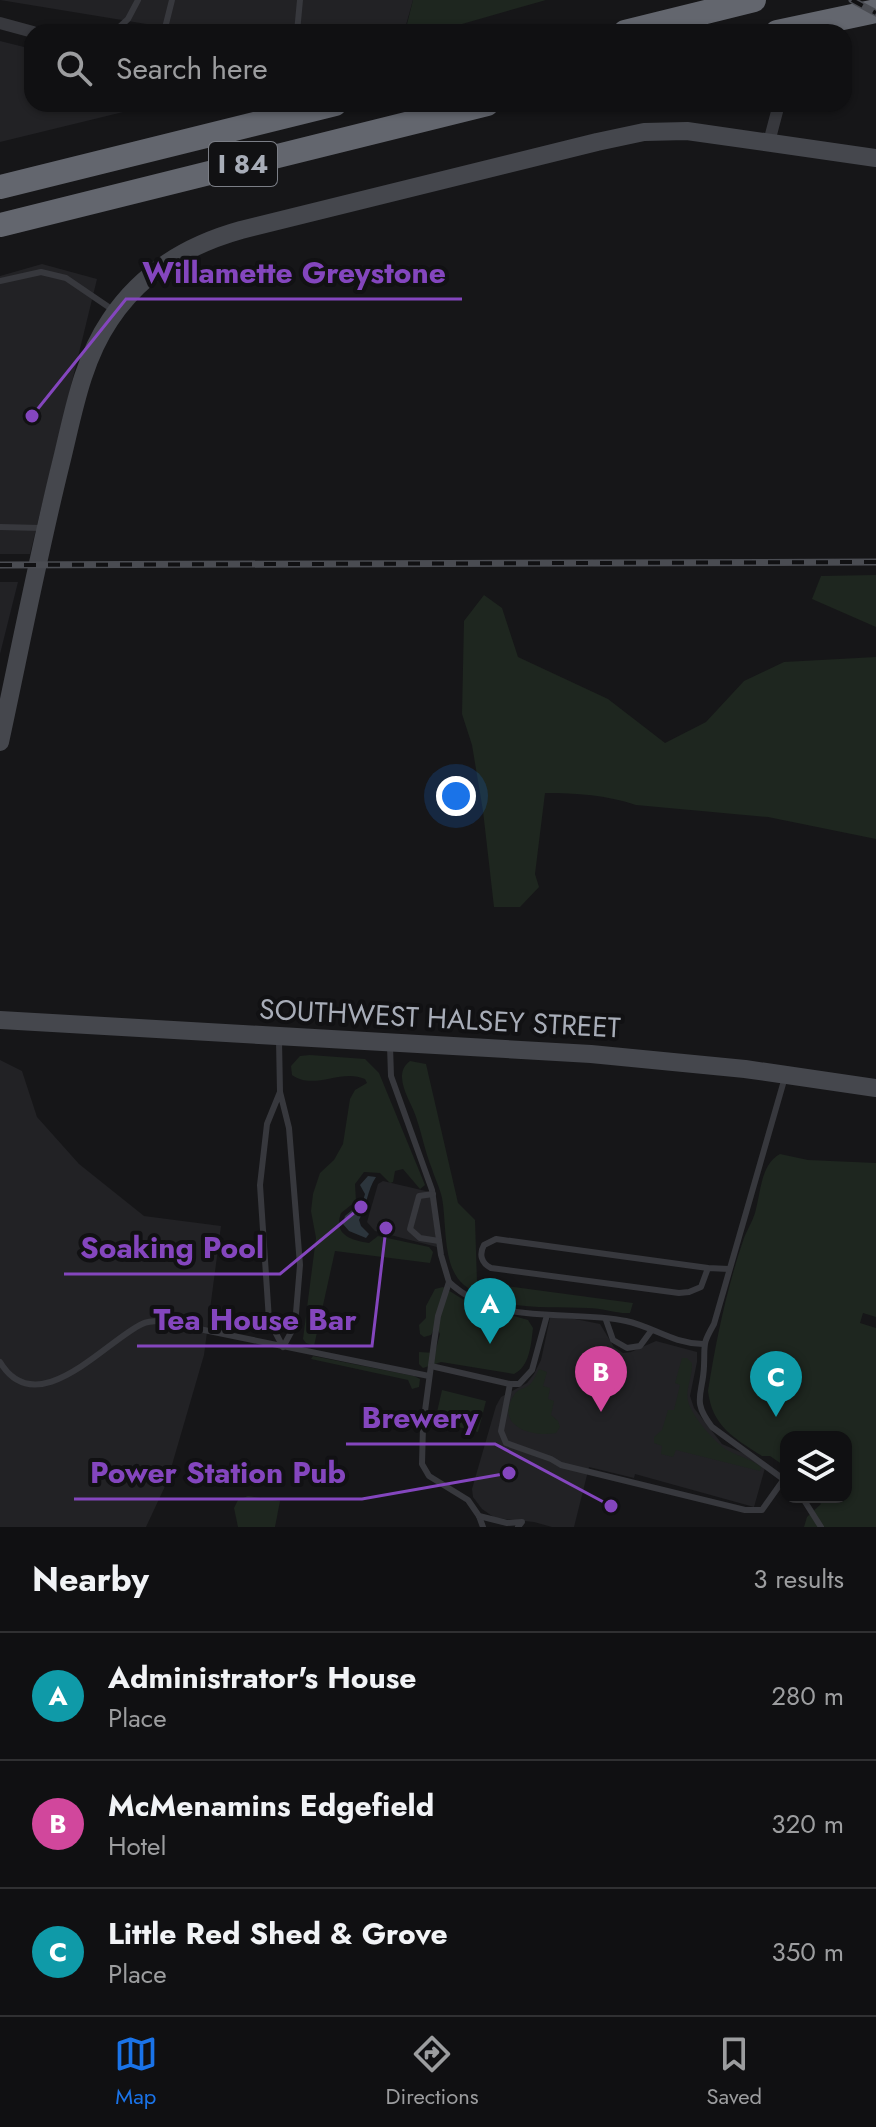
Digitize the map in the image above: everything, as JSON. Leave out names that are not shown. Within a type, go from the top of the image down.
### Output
[{"type":"highway","points":[[657,24],[754,0]]},
{"type":"highway","points":[[815,24],[876,11]]},
{"type":"highway","name":"I 84","points":[[0,187],[303,112]]},
{"type":"highway","name":"I 84","points":[[0,225],[455,112]]},
{"type":"street","points":[[0,23],[24,30]]},
{"type":"street","points":[[769,142],[777,112]]},
{"type":"street","points":[[0,742],[3,710],[83,378],[98,340],[113,316],[140,284],[172,259],[207,241],[241,230],[624,135],[687,131],[876,158]]},
{"type":"street","name":"SOUTHWEST HALSEY STREET","points":[[0,1020],[591,1054],[785,1074],[876,1088]]},
{"type":"lane","points":[[123,24],[138,0]]},
{"type":"lane","points":[[166,24],[172,0]]},
{"type":"lane","points":[[298,24],[300,0]]},
{"type":"lane","points":[[0,281],[41,272],[66,278],[113,316]]},
{"type":"lane","points":[[0,527],[45,528]]},
{"type":"lane","points":[[279,1036],[280,1092],[289,1128],[300,1265],[295,1325],[283,1347]]},
{"type":"lane","points":[[390,1043],[391,1076],[433,1194],[439,1241],[449,1282],[456,1289],[482,1302],[526,1313],[631,1322],[689,1343],[703,1344]]},
{"type":"lane","points":[[780,1477],[724,1438],[703,1415],[698,1395],[704,1367],[703,1344],[714,1324],[785,1074]]},
{"type":"lane","points":[[280,1092],[267,1124],[260,1185],[269,1320],[283,1347]]},
{"type":"lane","points":[[433,1194],[419,1196],[410,1229],[420,1238],[439,1241]]},
{"type":"lane","points":[[708,1268],[701,1287],[679,1293],[491,1268],[483,1262],[481,1253],[484,1245],[496,1239],[729,1269]]},
{"type":"lane","points":[[449,1282],[438,1316],[429,1376],[422,1464],[429,1476],[468,1500],[483,1527]]},
{"type":"lane","points":[[431,1366],[519,1384],[532,1370],[547,1315]]},
{"type":"lane","points":[[606,1320],[613,1340],[627,1348],[640,1346],[651,1331]]},
{"type":"lane","points":[[0,1362],[4,1370],[22,1381],[32,1384],[55,1380],[81,1368],[141,1324],[160,1321],[429,1376]]},
{"type":"lane","points":[[510,1384],[501,1431],[506,1443],[561,1465],[745,1510],[762,1510],[780,1487]]},
{"type":"lane","points":[[806,1503],[821,1527]]},
{"type":"lane","points":[[479,1516],[520,1525],[530,1516]]},
{"type":"shaded area","points":[[0,0],[413,0],[406,24],[146,24]]},
{"type":"shaded area","points":[[413,0],[546,0],[462,24],[407,24]]},
{"type":"shaded area","points":[[0,41],[24,47],[24,112],[123,112],[0,142]]},
{"type":"shaded area","points":[[42,264],[97,279],[30,554],[0,554],[0,276]]},
{"type":"shaded area","points":[[876,575],[876,627],[812,599],[821,576]]},
{"type":"shaded area","points":[[0,582],[18,582],[0,654]]},
{"type":"shaded area","points":[[484,595],[502,608],[518,657],[608,699],[665,743],[706,722],[744,681],[784,662],[876,657],[876,839],[768,817],[636,805],[591,795],[545,793],[535,874],[539,887],[520,907],[494,907],[483,811],[472,745],[462,714],[464,621]]},
{"type":"shaded area","points":[[300,1056],[365,1059],[379,1073],[425,1185],[420,1189],[403,1169],[395,1171],[390,1183],[380,1173],[364,1172],[355,1184],[356,1201],[341,1213],[339,1227],[345,1235],[362,1242],[369,1243],[378,1236],[429,1247],[433,1252],[430,1263],[335,1251],[314,1346],[303,1339],[316,1238],[311,1211],[313,1194],[320,1173],[334,1160],[343,1144],[350,1099],[355,1090],[367,1083],[356,1076],[309,1081],[292,1075],[291,1066]]},
{"type":"shaded area","points":[[0,1060],[22,1071],[37,1117],[79,1164],[144,1216],[221,1226],[204,1355],[167,1482],[146,1527],[0,1527]]},
{"type":"shaded area","points":[[410,1061],[426,1064],[458,1203],[475,1220],[477,1282],[633,1303],[630,1313],[507,1304],[477,1294],[457,1277],[449,1256],[441,1194],[402,1081],[402,1073]]},
{"type":"shaded area","points":[[780,1154],[808,1160],[876,1163],[876,1317],[863,1313],[860,1323],[876,1328],[876,1527],[804,1527],[807,1517],[820,1503],[852,1503],[852,1431],[780,1431],[780,1463],[770,1456],[762,1456],[734,1437],[719,1422],[710,1403],[711,1372],[732,1275],[755,1213],[765,1171]]},
{"type":"shaded area","points":[[368,1176],[376,1177],[359,1220],[369,1234],[366,1238],[349,1231],[343,1224],[345,1216],[363,1201],[365,1194],[360,1185]]},
{"type":"shaded area","points":[[383,1181],[430,1192],[437,1247],[375,1231],[367,1222],[378,1184]]},
{"type":"shaded area","points":[[443,1287],[469,1303],[528,1320],[533,1328],[530,1347],[527,1360],[519,1370],[514,1374],[441,1362],[423,1368],[419,1364],[419,1352],[435,1353],[440,1334],[438,1330],[424,1337],[420,1334],[419,1325],[426,1318],[426,1306],[435,1289]]},
{"type":"shaded area","points":[[565,1317],[600,1324],[614,1347],[623,1353],[656,1341],[697,1352],[690,1396],[694,1408],[722,1444],[745,1454],[765,1468],[754,1507],[635,1474],[634,1478],[589,1467],[574,1527],[552,1527],[495,1518],[482,1509],[473,1497],[472,1489],[496,1406],[501,1397],[527,1383],[534,1374],[541,1360],[550,1318]]},
{"type":"shaded area","points":[[313,1356],[414,1376],[420,1379],[419,1387],[412,1389],[408,1380],[311,1359]]},
{"type":"shaded area","points":[[682,1358],[692,1363],[687,1396],[698,1421],[722,1446],[757,1464],[761,1467],[760,1471],[676,1450],[673,1457],[661,1454],[662,1446],[654,1443],[654,1437],[662,1430],[668,1410],[674,1410],[680,1385],[675,1383]]},
{"type":"shaded area","points":[[539,1369],[547,1372],[543,1386],[550,1388],[548,1399],[554,1401],[551,1415],[560,1427],[556,1433],[536,1434],[518,1428],[509,1415],[514,1395],[531,1383]]},
{"type":"shaded area","points":[[442,1390],[486,1401],[478,1432],[435,1421]]},
{"type":"shaded area","points":[[248,1496],[280,1501],[275,1527],[238,1527],[234,1508],[238,1500]]},
{"type":"railway","points":[[852,0],[876,13]]},
{"type":"railway","points":[[0,565],[876,562]]},
{"type":"place","name":"Willamette Greystone","points":[[32,416]]},
{"type":"place","name":"Soaking Pool","points":[[361,1207]]},
{"type":"place","name":"Tea House Bar","points":[[386,1228]]},
{"type":"place","name":"Administrator's House","points":[[490,1344]]},
{"type":"place","name":"McMenamins Edgefield","points":[[601,1412]]},
{"type":"place","name":"Little Red Shed & Grove","points":[[776,1417]]},
{"type":"place","name":"Power Station Pub","points":[[509,1473]]},
{"type":"place","name":"Brewery","points":[[611,1506]]}]
